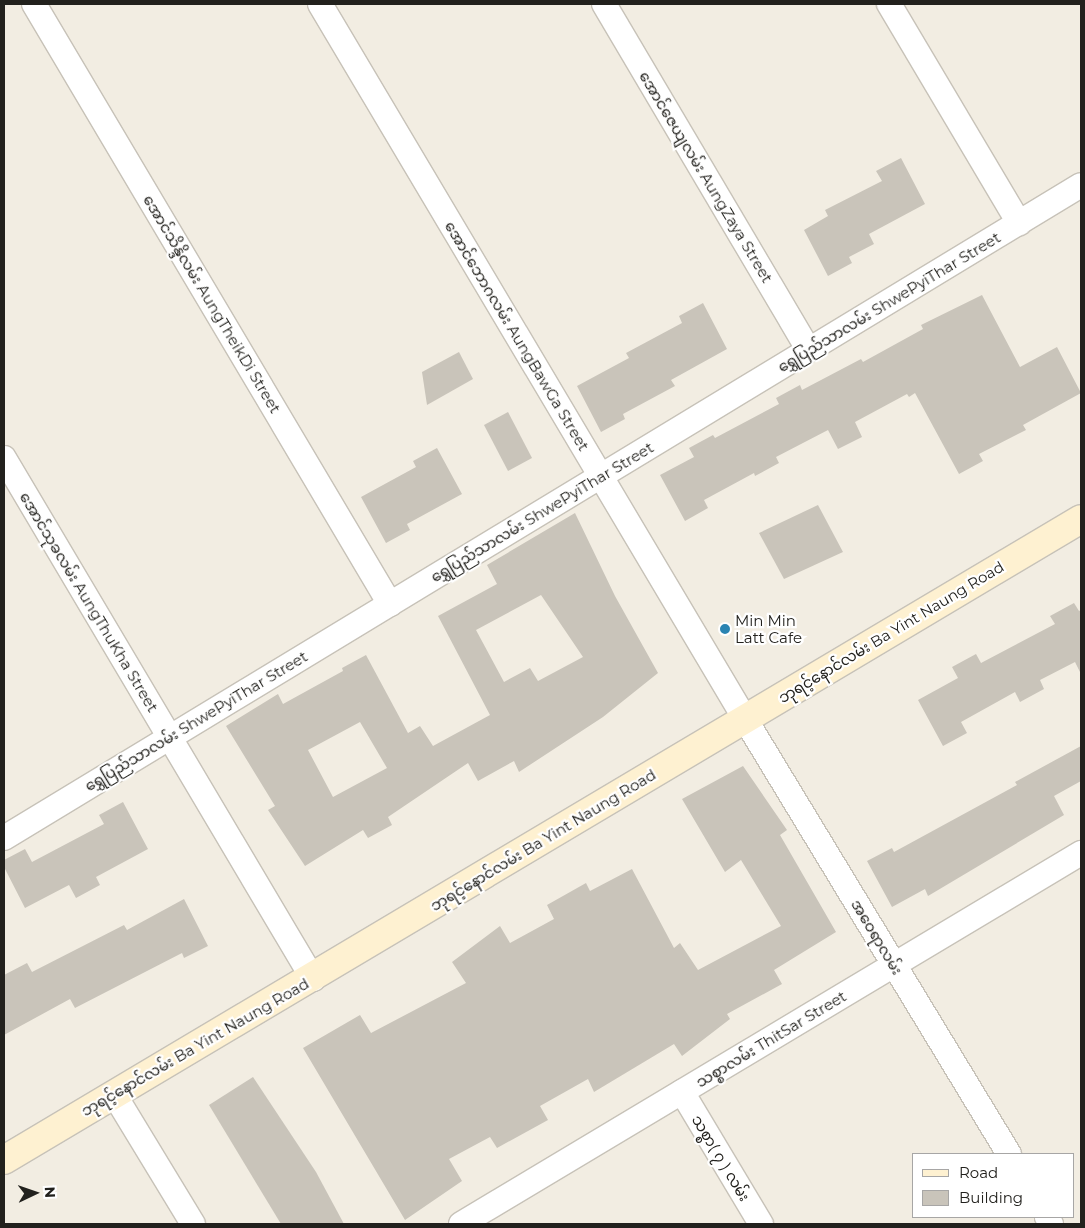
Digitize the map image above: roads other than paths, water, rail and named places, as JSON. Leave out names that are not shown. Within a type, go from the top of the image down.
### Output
[{"type":"main road","name":"ဘုရင့်နောင်လမ်း Ba Yint Naung Road","points":[[4,1160],[313,979],[1081,519]]},
{"type":"street","name":"အောင်သိန္ဒိလမ်း AungTheikDi Street","points":[[34,4],[390,604]]},
{"type":"street","name":"အောင်ဘောဂလမ်း AungBawGa Street","points":[[320,4],[745,720]]},
{"type":"street","name":"အောင်ဇေယျလမ်း AungZaya Street","points":[[604,4],[809,350]]},
{"type":"street","points":[[889,4],[1019,223]]},
{"type":"street","name":"ရွှေပြည်သာလမ်း ShwePyiThar Street","points":[[4,838],[1081,185]]},
{"type":"street","name":"အောင်သုခလမ်း AungThuKha Street","points":[[4,458],[313,979]]},
{"type":"street","name":"အဝေရာလမ်း","points":[[745,720],[1008,1153]]},
{"type":"street","name":"သစ္စာလမ်း ThitSar Street","points":[[471,1222],[682,1092],[1081,853]]},
{"type":"street","name":"သစ္စာ( ၇ ) လမ်း","points":[[682,1092],[761,1224]]},
{"type":"street","points":[[114,1094],[193,1224]]},
{"type":"place","name":"Min Min Latt Cafe","points":[[725,629]]}]
